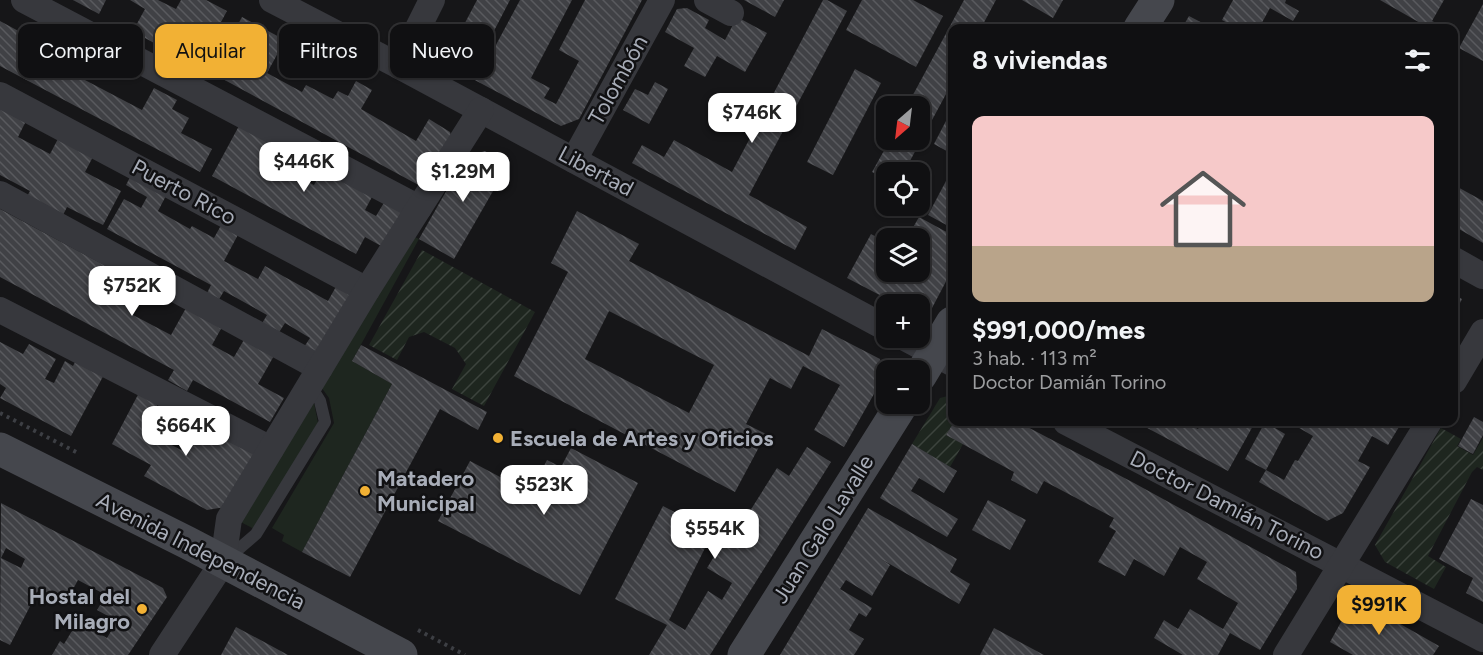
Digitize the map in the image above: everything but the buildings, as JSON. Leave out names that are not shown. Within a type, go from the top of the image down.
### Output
[{"type":"main road","points":[[1143,24],[1158,0]]},
{"type":"main road","points":[[935,364],[948,333]]},
{"type":"main road","name":"Juan Galo Lavalle","points":[[744,655],[896,414]]},
{"type":"main road","name":"Avenida Independencia","points":[[0,449],[401,655]]},
{"type":"street","points":[[24,0],[419,208]]},
{"type":"street","name":"Libertad","points":[[272,0],[390,61]]},
{"type":"street","points":[[420,24],[432,0]]},
{"type":"street","name":"Tolombón","points":[[574,160],[662,0]]},
{"type":"street","points":[[707,0],[731,13]]},
{"type":"street","name":"Libertad","points":[[421,78],[876,323]]},
{"type":"street","name":"Puerto Rico","points":[[0,95],[367,290]]},
{"type":"street","points":[[162,655],[223,562],[229,519],[367,290],[481,110]]},
{"type":"street","points":[[0,194],[315,376]]},
{"type":"street","points":[[1458,262],[1483,276]]},
{"type":"street","points":[[0,310],[271,448]]},
{"type":"street","points":[[1458,374],[1483,332]]},
{"type":"street","points":[[917,348],[935,364]]},
{"type":"street","name":"Doctor Damián Torino","points":[[1074,426],[1483,639]]},
{"type":"street","points":[[1286,655],[1427,426]]},
{"type":"lane","points":[[223,562],[256,534],[325,422],[315,376]]},
{"type":"shaded area","points":[[409,234],[419,239],[352,361],[392,384],[302,552],[282,541],[284,535],[272,528],[334,423],[329,398],[319,384]]},
{"type":"shaded area","points":[[422,250],[535,312],[484,406],[452,389],[466,364],[455,348],[424,332],[409,337],[397,360],[369,345]]},
{"type":"shaded area","points":[[307,394],[314,403],[318,423],[254,529],[233,518]]},
{"type":"shaded area","points":[[948,396],[948,426],[952,426],[946,435],[963,444],[950,467],[912,444],[940,398]]},
{"type":"shaded area","points":[[1441,428],[1461,439],[1457,446],[1473,455],[1483,438],[1483,470],[1477,467],[1472,472],[1428,556],[1446,567],[1434,589],[1385,562],[1375,545]]},
{"type":"place","name":"Escuela de Artes y Oficios","points":[[498,438]]},
{"type":"place","name":"Matadero Municipal","points":[[365,491]]},
{"type":"place","name":"Hostal del Milagro","points":[[142,609]]}]
